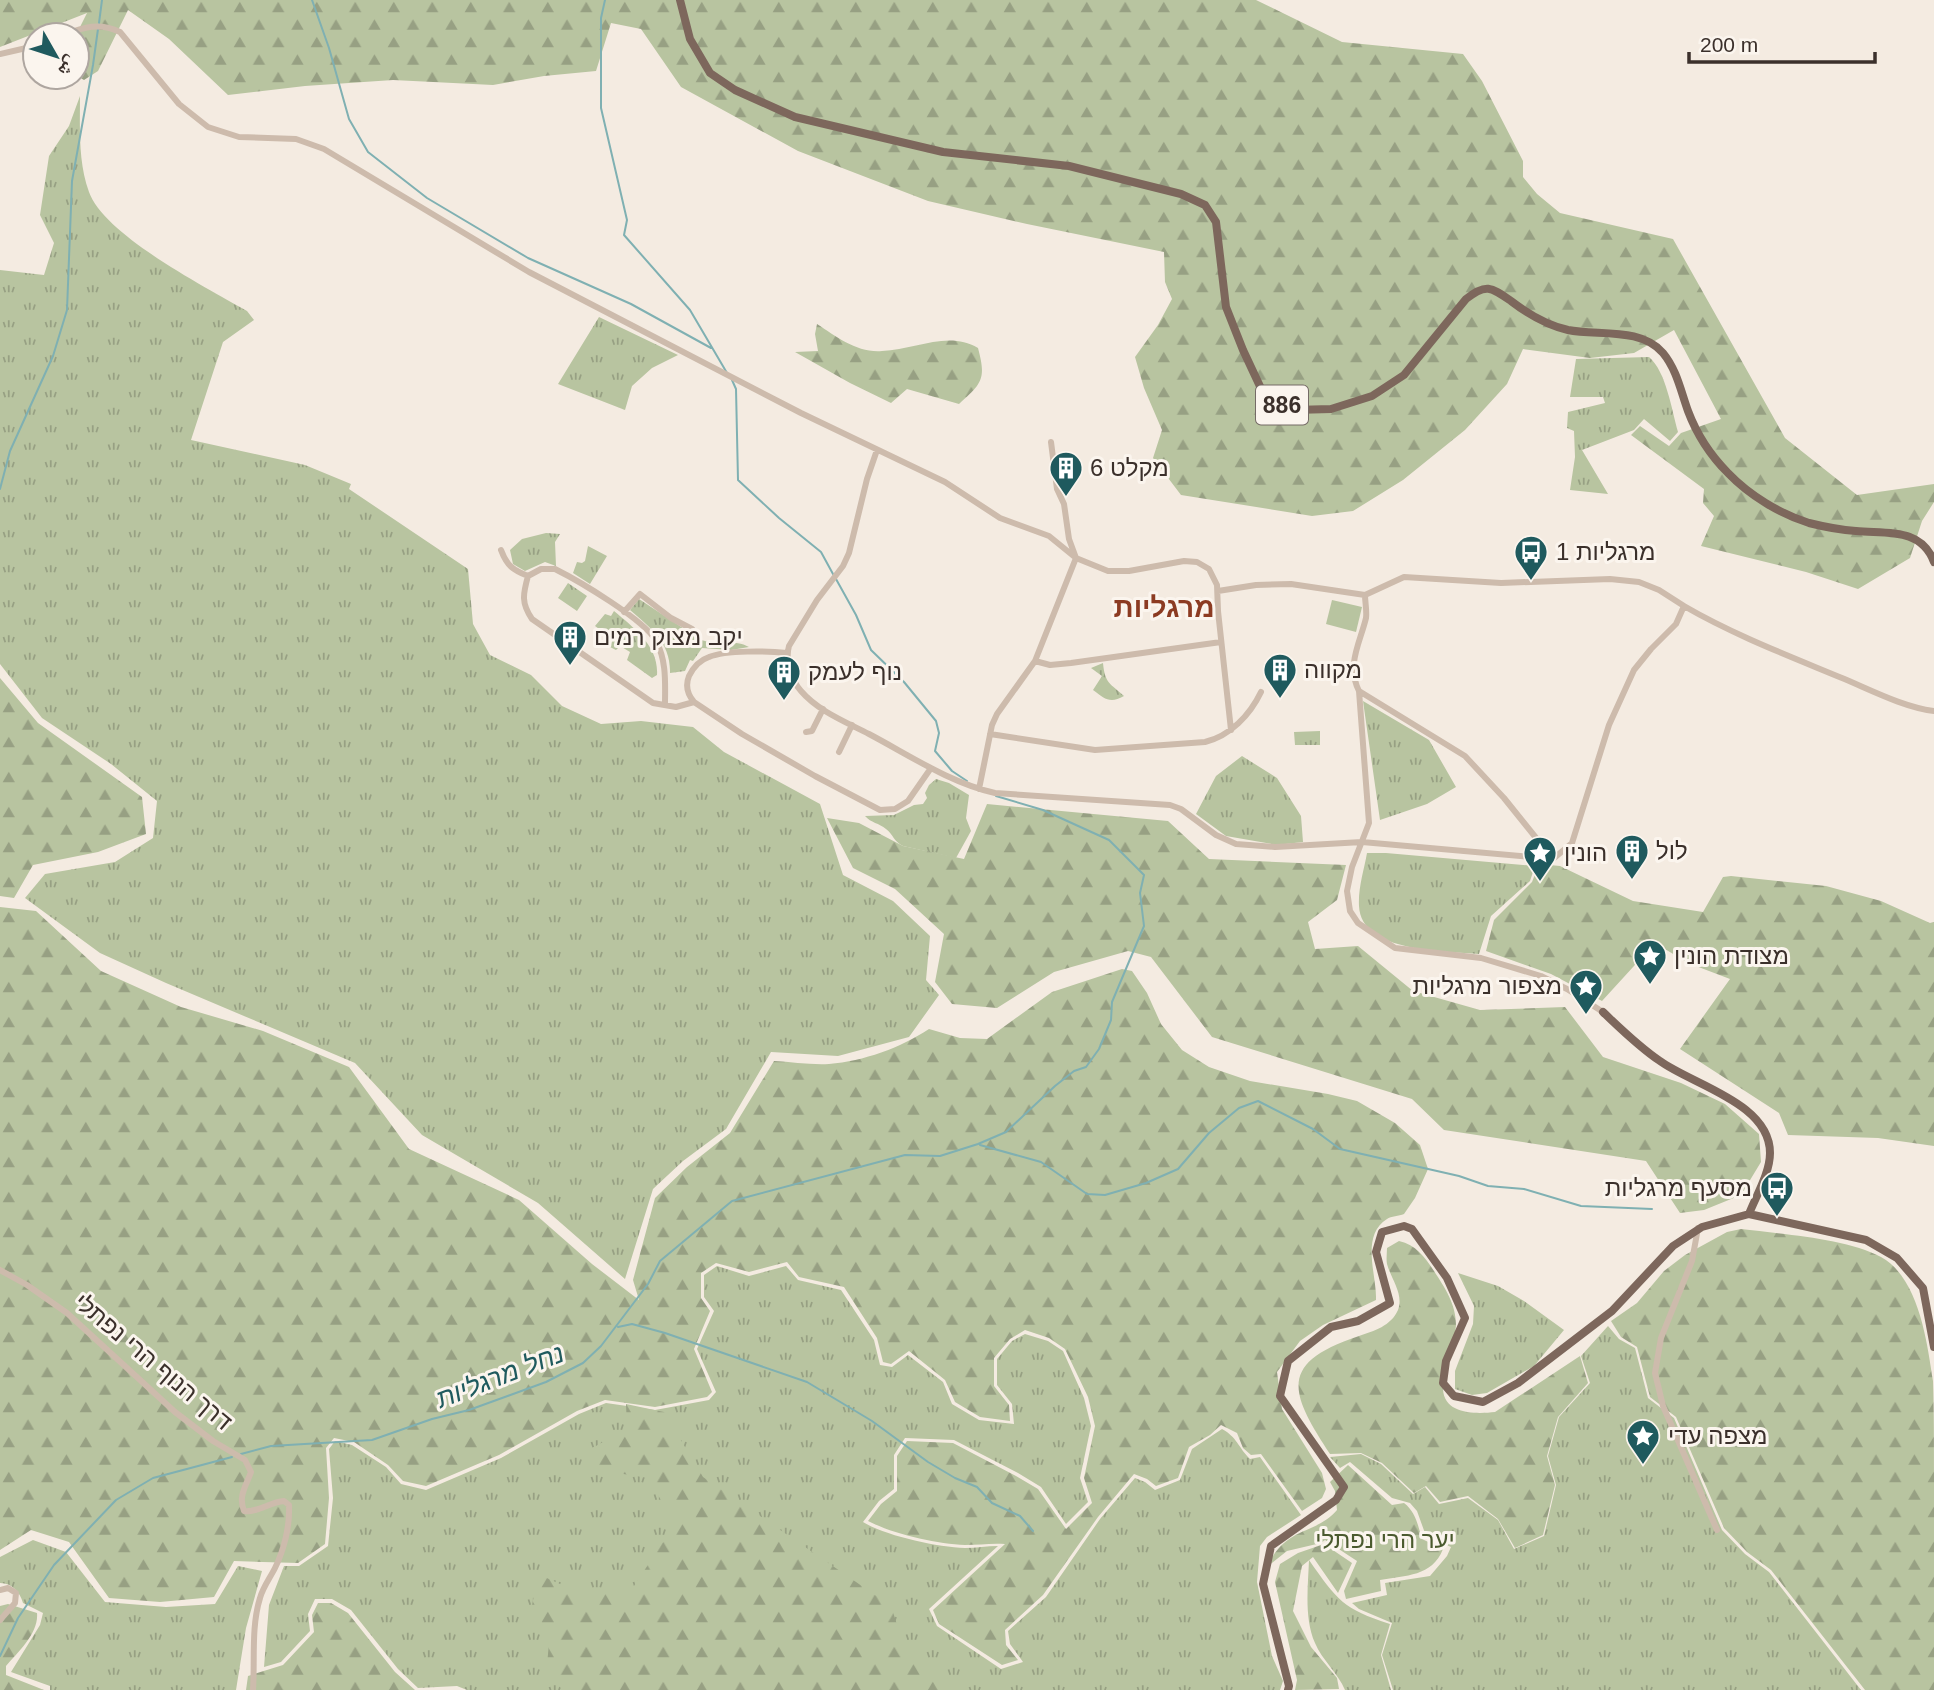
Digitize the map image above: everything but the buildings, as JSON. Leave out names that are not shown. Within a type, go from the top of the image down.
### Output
[{"type":"main road","name":"886","points":[[680,0],[691,39],[710,73],[735,90],[795,117],[943,152],[1069,166],[1181,194],[1205,205],[1216,222],[1226,307],[1243,350],[1265,397],[1294,410],[1331,409],[1372,396],[1404,375],[1466,299],[1478,289],[1492,288],[1553,326],[1634,337],[1652,343],[1670,362],[1695,426],[1713,456],[1731,477],[1766,502],[1816,524],[1841,529],[1903,534],[1927,547],[1934,562]]},
{"type":"main road","points":[[1603,1012],[1661,1062],[1732,1101],[1752,1115],[1762,1127],[1770,1155],[1749,1214]]},
{"type":"main road","points":[[1287,1690],[1289,1686],[1263,1584],[1271,1546],[1336,1500],[1344,1487],[1280,1396],[1288,1361],[1331,1327],[1358,1321],[1390,1303],[1376,1252],[1382,1232],[1404,1226],[1412,1228],[1447,1278],[1465,1318],[1446,1361],[1443,1382],[1454,1396],[1483,1402],[1518,1383],[1612,1311],[1673,1246],[1698,1228],[1749,1214],[1866,1240],[1897,1258],[1923,1288],[1934,1347]]},
{"type":"street","points":[[91,26],[110,27],[127,38],[179,104],[208,127],[239,137],[296,139],[324,149],[529,272],[801,413],[945,482],[1000,518],[1049,536],[1076,558],[1108,571],[1129,571],[1184,561],[1197,562],[1209,569],[1219,591],[1221,642],[1231,730]]},
{"type":"street","points":[[0,54],[21,49]]},
{"type":"street","points":[[979,789],[990,734],[997,714],[1035,661],[1076,558],[1069,539],[1064,504],[1057,489],[1052,442]]},
{"type":"street","points":[[877,450],[849,553],[843,566],[817,600],[787,653],[790,670],[799,690],[823,709],[852,725],[931,768],[979,789],[995,793],[1170,805],[1191,816],[1216,835],[1236,844],[1275,847],[1362,842],[1553,859],[1572,843],[1609,725],[1629,679],[1642,659],[1676,624],[1684,606]]},
{"type":"street","points":[[501,550],[514,571],[528,576]]},
{"type":"street","points":[[665,705],[664,660],[656,640],[644,626],[555,569],[541,569],[528,576],[523,594],[524,607],[532,619],[653,704],[676,707],[694,702]]},
{"type":"street","points":[[1219,591],[1256,585],[1291,584],[1365,595],[1404,577],[1501,583],[1611,579],[1639,582],[1659,590],[1706,619],[1788,657],[1907,704],[1934,711]]},
{"type":"street","points":[[624,612],[640,594],[671,618],[692,629]]},
{"type":"street","points":[[1365,595],[1366,615],[1356,649],[1353,674],[1359,691],[1369,823],[1349,878],[1347,897],[1352,915],[1368,931],[1395,948],[1481,958],[1541,976],[1603,1012]]},
{"type":"street","points":[[1035,661],[1050,665],[1071,663],[1221,642]]},
{"type":"street","points":[[787,653],[760,650],[711,655],[703,659],[688,678],[689,696],[694,702],[763,746],[880,810],[895,809],[908,801],[931,768]]},
{"type":"street","points":[[1359,691],[1465,756],[1504,798],[1553,859]]},
{"type":"street","points":[[990,734],[1095,750],[1205,742],[1218,739],[1231,730],[1255,705],[1261,692]]},
{"type":"street","points":[[806,732],[815,727],[823,709]]},
{"type":"street","points":[[839,752],[852,725]]},
{"type":"street","points":[[1698,1228],[1692,1261],[1661,1338],[1655,1373],[1663,1406],[1717,1530]]},
{"type":"street","name":"דרך הנוף הרי נפתלי","points":[[0,1270],[67,1313],[175,1412],[213,1441],[245,1460],[251,1472],[242,1492],[241,1503],[244,1511],[250,1512],[276,1501],[284,1501],[289,1506],[286,1537],[276,1566],[260,1597],[253,1690]]},
{"type":"street","points":[[0,1590],[8,1588],[16,1593],[15,1604],[0,1619]]},
{"type":"green space","points":[[0,0],[1256,0],[1342,42],[1463,54],[1482,81],[1523,161],[1523,177],[1537,194],[1560,213],[1673,239],[1785,438],[1857,495],[1934,484],[1934,502],[1922,521],[1910,558],[1858,589],[1806,572],[1701,546],[1714,516],[1703,503],[1704,489],[1631,435],[1640,426],[1669,446],[1681,433],[1721,419],[1674,330],[1634,353],[1590,358],[1523,349],[1507,384],[1465,430],[1403,480],[1353,511],[1312,516],[1181,495],[1153,458],[1162,430],[1144,388],[1135,357],[1158,325],[1172,299],[1165,282],[1164,252],[928,201],[798,151],[681,87],[641,29],[611,23],[596,71],[493,85],[393,80],[228,95],[169,39],[128,10],[98,71],[91,76],[91,21],[83,21],[87,13],[67,21],[21,21],[21,39],[0,47]]},
{"type":"green space","points":[[80,96],[83,169],[89,192],[98,209],[135,242],[183,275],[247,311],[254,320],[223,342],[191,440],[305,465],[351,484],[349,489],[468,569],[473,624],[490,655],[531,675],[562,706],[601,724],[641,721],[693,727],[724,752],[820,804],[843,875],[893,901],[930,936],[926,980],[939,995],[909,1037],[838,1056],[771,1052],[726,1129],[683,1161],[653,1189],[625,1279],[538,1203],[422,1135],[355,1063],[100,953],[25,898],[45,874],[115,862],[153,838],[157,801],[111,764],[42,718],[0,664],[0,270],[44,275],[54,243],[40,215],[49,156],[69,126]]},
{"type":"green space","points":[[599,317],[678,355],[652,368],[632,386],[625,410],[558,384]]},
{"type":"green space","points":[[817,324],[848,343],[873,351],[894,350],[931,342],[967,343],[978,348],[982,373],[978,385],[959,404],[907,389],[891,403],[795,352],[818,351],[815,334]]},
{"type":"green space","points":[[1649,357],[1664,381],[1678,432],[1670,441],[1644,419],[1634,430],[1582,450],[1608,494],[1570,490],[1575,457],[1574,431],[1567,428],[1568,412],[1605,403],[1603,397],[1570,397],[1576,359]]},
{"type":"green space","points":[[546,533],[560,534],[555,542],[556,566],[545,562],[525,571],[513,564],[510,550],[522,539]]},
{"type":"green space","points":[[588,546],[607,556],[590,584],[573,573],[577,562],[585,561]]},
{"type":"green space","points":[[568,583],[587,596],[577,611],[558,598]]},
{"type":"green space","points":[[639,599],[701,640],[738,643],[749,647],[731,650],[702,648],[693,661],[690,660],[685,671],[670,673],[667,653],[658,637],[630,610]]},
{"type":"green space","points":[[1332,600],[1362,607],[1356,632],[1326,624]]},
{"type":"green space","points":[[614,611],[650,646],[657,665],[657,675],[652,678],[627,660],[630,652],[620,646],[616,650],[610,647],[613,639],[595,626],[605,614],[611,616]]},
{"type":"green space","points":[[1103,663],[1107,679],[1124,696],[1115,700],[1108,699],[1093,690],[1102,676],[1091,668]]},
{"type":"green space","points":[[0,678],[38,723],[142,797],[146,834],[98,852],[33,865],[14,898],[0,896]]},
{"type":"green space","points":[[1363,701],[1429,740],[1456,787],[1427,804],[1380,820]]},
{"type":"green space","points":[[1320,731],[1320,745],[1295,745],[1294,732]]},
{"type":"green space","points":[[1242,756],[1277,778],[1301,816],[1303,842],[1277,845],[1226,836],[1196,814],[1216,776]]},
{"type":"green space","points":[[936,779],[969,795],[966,818],[971,831],[956,858],[903,846],[881,825],[865,816],[894,815],[914,805],[923,804],[929,785]]},
{"type":"green space","points":[[987,804],[1168,821],[1209,859],[1346,865],[1337,900],[1308,922],[1315,949],[1358,946],[1413,991],[1480,1010],[1565,1007],[1603,1057],[1681,1083],[1725,1104],[1759,1134],[1761,1162],[1741,1195],[1704,1210],[1680,1213],[1646,1161],[1444,1130],[1412,1099],[1212,1037],[1151,957],[1128,951],[1054,972],[997,1008],[952,1004],[935,982],[944,934],[895,889],[853,868],[827,818],[859,823],[903,846],[964,859]]},
{"type":"green space","points":[[1367,853],[1535,866],[1530,881],[1491,916],[1479,954],[1447,952],[1389,941],[1374,933],[1363,921],[1359,899]]},
{"type":"green space","points":[[1539,864],[1560,866],[1633,901],[1703,912],[1723,877],[1731,876],[1826,886],[1881,901],[1930,923],[1934,922],[1934,1146],[1878,1138],[1788,1135],[1779,1113],[1680,1049],[1730,979],[1688,963],[1655,943],[1602,1001],[1551,974],[1486,951],[1494,920],[1532,882]]},
{"type":"green space","points":[[0,907],[36,911],[101,971],[181,1007],[263,1031],[349,1067],[409,1149],[519,1200],[592,1264],[639,1300],[633,1280],[655,1198],[687,1167],[730,1133],[774,1061],[822,1064],[855,1060],[894,1048],[929,1029],[960,1038],[987,1039],[1052,992],[1122,969],[1132,971],[1147,993],[1161,1024],[1182,1050],[1209,1067],[1250,1081],[1357,1101],[1395,1123],[1420,1145],[1428,1169],[1415,1198],[1404,1214],[1387,1219],[1374,1235],[1372,1256],[1376,1300],[1323,1325],[1300,1341],[1277,1372],[1282,1409],[1322,1473],[1326,1489],[1322,1498],[1302,1511],[1261,1454],[1251,1455],[1243,1448],[1237,1433],[1221,1425],[1189,1447],[1178,1478],[1156,1486],[1134,1474],[1098,1517],[1043,1595],[1005,1630],[1006,1645],[1018,1660],[1002,1665],[939,1624],[933,1610],[1005,1544],[942,1543],[915,1538],[868,1521],[881,1504],[897,1491],[897,1456],[907,1441],[953,1443],[1016,1476],[1038,1489],[1066,1529],[1092,1503],[1084,1478],[1095,1426],[1088,1397],[1065,1349],[1049,1338],[1025,1330],[1010,1339],[994,1358],[994,1386],[1009,1405],[1010,1421],[980,1417],[955,1402],[945,1380],[909,1351],[891,1364],[883,1362],[877,1338],[844,1287],[799,1277],[787,1262],[749,1272],[716,1263],[701,1273],[701,1298],[710,1311],[694,1349],[712,1392],[707,1397],[655,1407],[605,1400],[577,1411],[499,1455],[426,1486],[403,1481],[388,1465],[354,1442],[334,1438],[326,1448],[329,1498],[325,1544],[298,1563],[234,1561],[214,1597],[160,1602],[109,1598],[69,1542],[31,1530],[0,1550]]},
{"type":"green space","points":[[1741,1229],[1813,1238],[1867,1251],[1894,1267],[1913,1295],[1924,1330],[1933,1381],[1934,1690],[1865,1690],[1771,1570],[1747,1552],[1724,1528],[1676,1417],[1650,1397],[1637,1347],[1621,1337],[1611,1321],[1637,1303],[1664,1271],[1685,1255],[1727,1232]]},
{"type":"green space","points":[[1399,1241],[1415,1248],[1423,1256],[1452,1303],[1456,1325],[1444,1373],[1443,1389],[1445,1398],[1455,1408],[1479,1413],[1495,1412],[1580,1356],[1588,1383],[1558,1417],[1547,1456],[1555,1485],[1543,1535],[1515,1548],[1498,1519],[1468,1496],[1440,1502],[1426,1486],[1414,1493],[1382,1463],[1361,1453],[1330,1454],[1306,1414],[1300,1397],[1299,1382],[1303,1369],[1314,1357],[1333,1346],[1382,1327],[1395,1316],[1399,1298],[1387,1264],[1387,1248]]},
{"type":"green space","points":[[717,1266],[749,1276],[786,1266],[798,1280],[841,1290],[874,1340],[880,1365],[892,1367],[908,1355],[943,1382],[952,1404],[979,1420],[1014,1424],[1012,1404],[997,1385],[997,1359],[1012,1341],[1025,1334],[1048,1341],[1063,1351],[1084,1398],[1091,1426],[1080,1478],[1088,1502],[1066,1524],[1041,1487],[1018,1473],[954,1440],[905,1438],[894,1455],[894,1489],[879,1501],[863,1522],[885,1532],[926,1543],[965,1548],[998,1546],[929,1609],[937,1626],[1001,1669],[1023,1662],[1010,1644],[1008,1631],[1046,1597],[1100,1519],[1135,1478],[1155,1490],[1180,1480],[1192,1449],[1222,1429],[1227,1432],[1250,1459],[1260,1457],[1301,1515],[1267,1537],[1260,1546],[1257,1582],[1272,1656],[1283,1681],[1280,1690],[418,1688],[398,1669],[351,1610],[332,1599],[315,1599],[308,1614],[310,1631],[281,1662],[264,1667],[269,1605],[284,1566],[299,1566],[328,1546],[333,1498],[329,1449],[335,1441],[352,1445],[386,1467],[401,1484],[426,1490],[501,1458],[579,1414],[606,1403],[655,1410],[709,1400],[716,1392],[697,1349],[714,1311],[704,1297],[704,1275]]},
{"type":"green space","points":[[1458,1273],[1498,1286],[1564,1330],[1534,1366],[1487,1393],[1472,1395],[1455,1389],[1455,1371],[1473,1324],[1474,1306]]},
{"type":"green space","points":[[1608,1326],[1619,1339],[1635,1348],[1648,1398],[1674,1418],[1722,1530],[1745,1554],[1769,1572],[1861,1690],[1393,1690],[1382,1655],[1392,1623],[1359,1609],[1352,1603],[1387,1595],[1385,1583],[1430,1576],[1451,1547],[1426,1536],[1417,1511],[1410,1503],[1392,1498],[1350,1462],[1340,1468],[1330,1457],[1361,1454],[1381,1464],[1413,1494],[1425,1487],[1439,1504],[1468,1498],[1498,1520],[1514,1549],[1544,1536],[1556,1485],[1548,1456],[1559,1417],[1590,1383],[1581,1356]]},
{"type":"green space","points":[[626,1404],[664,1412],[703,1477],[891,1606],[902,1640],[924,1666],[956,1690],[562,1690],[547,1665],[550,1632],[531,1611],[538,1574],[571,1589],[632,1589],[675,1524],[648,1478],[599,1470],[589,1450],[627,1428]]},
{"type":"green space","name":"יער הרי נפתלי","points":[[1348,1465],[1392,1505],[1404,1503],[1414,1515],[1422,1539],[1443,1549],[1425,1570],[1380,1580],[1381,1591],[1346,1599],[1344,1591],[1357,1561],[1325,1540],[1287,1551],[1268,1566],[1283,1544],[1320,1524],[1337,1510],[1335,1491],[1330,1482]]},
{"type":"green space","points":[[33,1540],[66,1552],[105,1602],[166,1607],[215,1604],[238,1566],[262,1571],[246,1628],[236,1690],[50,1690],[50,1686],[11,1672],[40,1625],[43,1613],[23,1603],[12,1586],[0,1583],[0,1557]]},
{"type":"green space","points":[[1324,1544],[1352,1563],[1338,1593],[1313,1557],[1302,1566],[1293,1611],[1311,1647],[1337,1678],[1339,1689],[1295,1690],[1297,1680],[1275,1582],[1280,1564],[1298,1553]]},
{"type":"green space","points":[[1309,1560],[1342,1601],[1361,1613],[1390,1624],[1381,1655],[1391,1690],[1345,1690],[1322,1655],[1309,1623]]},
{"type":"green space","points":[[318,1603],[331,1603],[348,1613],[395,1672],[415,1690],[246,1690],[248,1676],[283,1665],[314,1632],[312,1615]]},
{"type":"green space","points":[[8,1604],[37,1613],[37,1620],[31,1635],[6,1666],[6,1675],[44,1690],[0,1690],[0,1606]]},
{"type":"waterway","points":[[99,23],[102,0]]},
{"type":"waterway","points":[[312,0],[349,119],[368,152],[427,198],[528,258],[631,304],[711,348]]},
{"type":"waterway","points":[[605,0],[601,18],[601,108],[627,220],[624,235],[690,310],[727,373]]},
{"type":"waterway","points":[[0,489],[10,451],[53,356],[67,310],[72,181],[98,29]]},
{"type":"waterway","points":[[732,380],[736,389],[738,480],[821,552],[833,574]]},
{"type":"waterway","points":[[836,579],[871,650],[904,682],[936,721],[939,733],[935,751],[952,771],[967,781]]},
{"type":"waterway","name":"נחל מרגליות","points":[[241,1454],[271,1446],[372,1440],[432,1419],[469,1410],[546,1382],[583,1363],[601,1346],[648,1284],[660,1261],[732,1201],[905,1155],[940,1156],[978,1144],[1006,1132],[1055,1086],[1074,1071],[1086,1067],[1099,1049],[1111,1020],[1112,1002],[1144,926],[1140,893],[1144,875],[1109,840],[1043,810],[996,796]]},
{"type":"waterway","points":[[980,1145],[1041,1162],[1087,1194],[1105,1195],[1146,1183],[1178,1169],[1209,1133],[1239,1108],[1258,1101],[1313,1129],[1340,1149],[1459,1176],[1488,1186],[1524,1189],[1581,1206],[1652,1209]]},
{"type":"waterway","points":[[618,1327],[632,1324],[665,1333],[807,1382],[872,1421],[928,1462],[977,1487],[992,1503],[1020,1516],[1033,1531]]},
{"type":"waterway","name":"נחל מרגליות","points":[[0,1656],[18,1618],[54,1565],[116,1500],[153,1478],[232,1457]]},
{"type":"place","name":"מקלט 6","points":[[1066,498]]},
{"type":"place","name":"מרגליות 1","points":[[1531,582]]},
{"type":"place","name":"יקב מצוק רמים","points":[[570,667]]},
{"type":"place","name":"מקווה","points":[[1280,700]]},
{"type":"place","name":"נוף לעמק","points":[[784,702]]},
{"type":"place","name":"לול","points":[[1632,881]]},
{"type":"place","name":"הונין","points":[[1540,883]]},
{"type":"place","name":"מצודת הונין","points":[[1650,986]]},
{"type":"place","name":"מצפור מרגליות","points":[[1586,1016]]},
{"type":"place","name":"מסעף מרגליות","points":[[1777,1218]]},
{"type":"place","name":"מצפה עדי","points":[[1643,1466]]},
{"type":"district","name":"מרגליות","points":[[1164,607]]}]
